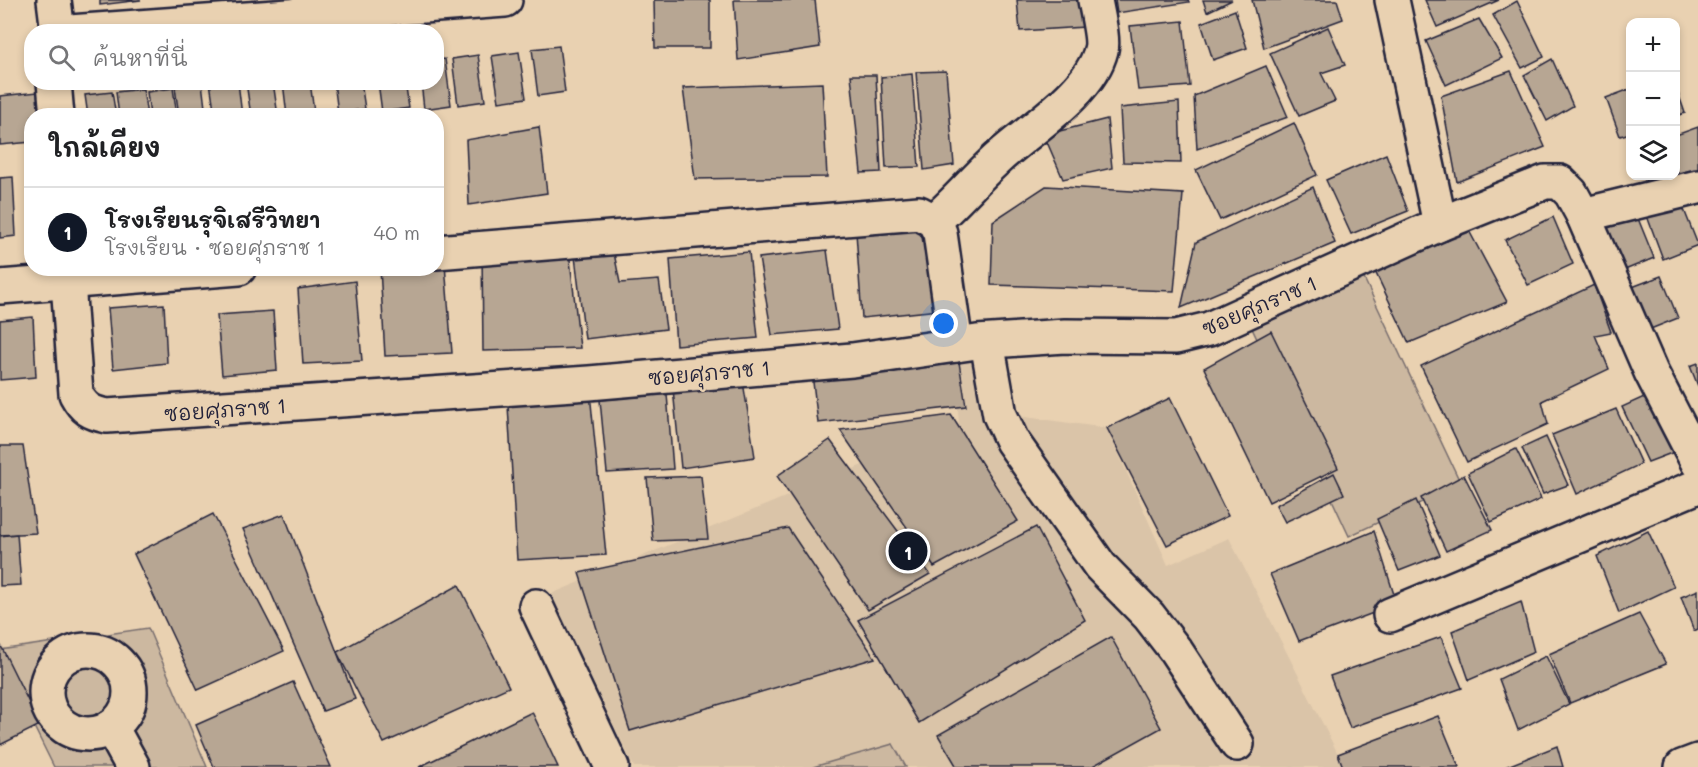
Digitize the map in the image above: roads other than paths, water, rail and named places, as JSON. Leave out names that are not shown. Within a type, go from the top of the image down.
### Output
[{"type":"street","points":[[54,0],[57,24]]},
{"type":"street","points":[[179,24],[505,0]]},
{"type":"street","points":[[934,221],[1011,146],[1076,93],[1095,65],[1102,48],[1095,0]]},
{"type":"street","points":[[1392,0],[1440,224]]},
{"type":"street","points":[[55,90],[56,108]]},
{"type":"street","name":"ซอยศุภราช 1","points":[[67,276],[76,394],[83,406],[94,414],[107,416],[613,381],[852,360],[972,344],[1065,336],[1176,337],[1209,329],[1440,224],[1545,182],[1560,182],[1571,193],[1583,216],[1651,372],[1698,463]]},
{"type":"street","points":[[1583,216],[1698,187]]},
{"type":"street","points":[[444,251],[919,213],[934,221],[940,232],[972,344],[1012,441],[1100,566],[1149,615],[1176,651],[1237,744]]},
{"type":"street","points":[[0,287],[61,276]]},
{"type":"street","points":[[1390,615],[1698,486]]},
{"type":"street","points":[[536,606],[612,767]]},
{"type":"street","points":[[111,728],[133,767]]},
{"type":"street","points":[[1682,767],[1698,760]]},
{"type":"place","name":"โรงเรียนรุจิเสรีวิทยา","points":[[908,551]]}]
